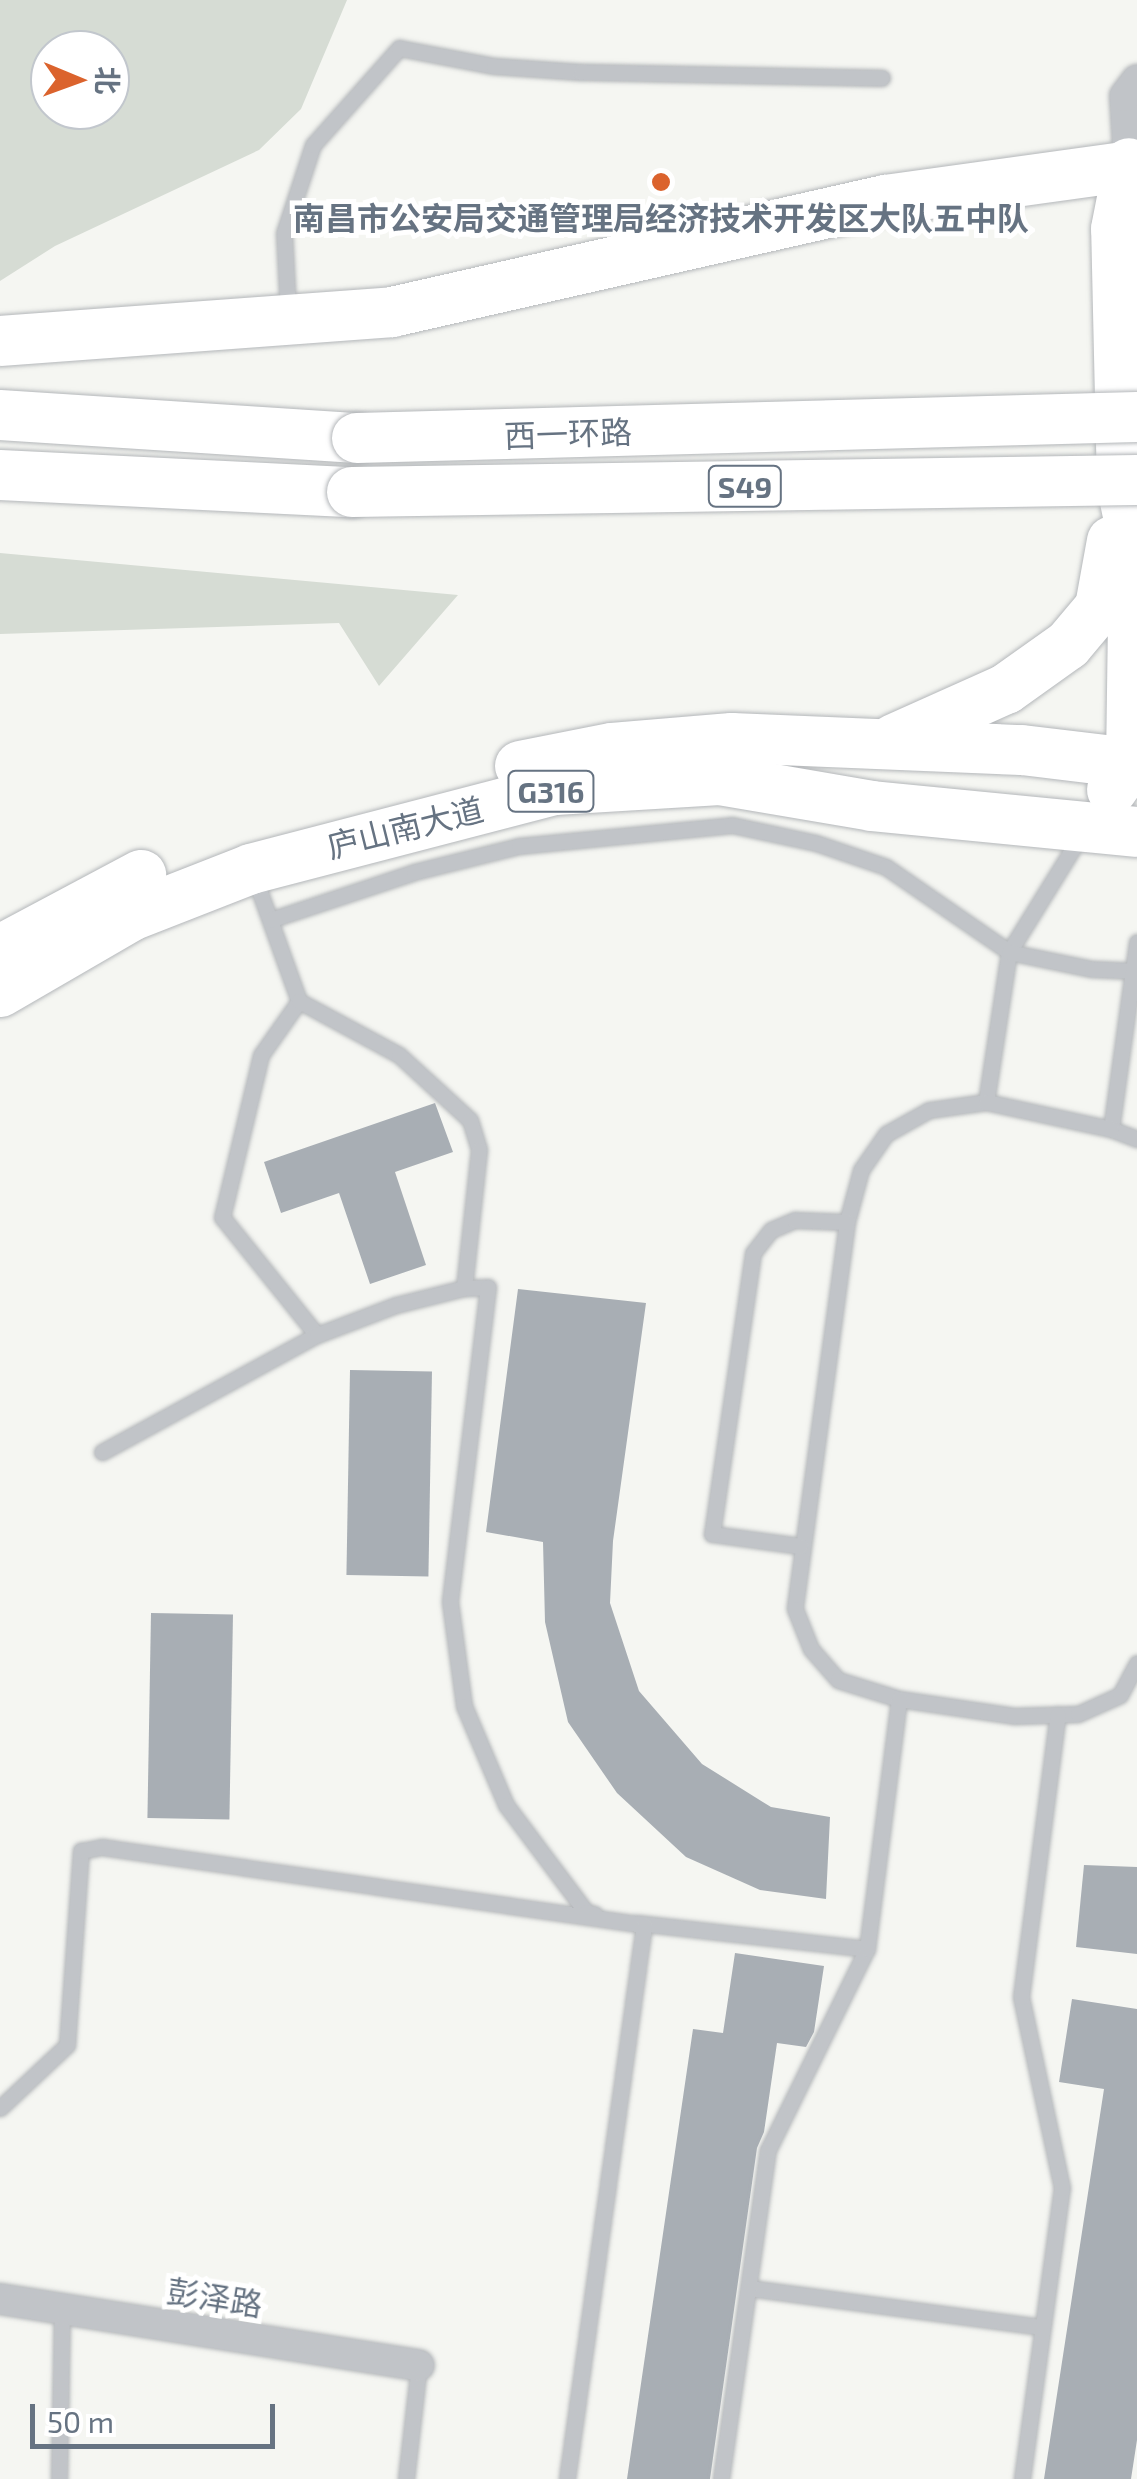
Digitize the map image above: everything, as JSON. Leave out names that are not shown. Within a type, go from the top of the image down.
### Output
[{"type":"highway","points":[[0,340],[392,312],[885,200],[1134,172],[1116,228],[1134,544],[1134,764],[1088,825]]},
{"type":"highway","name":"西一环路","points":[[0,415],[356,438],[1137,417]]},
{"type":"highway","name":"西一环路","points":[[0,475],[352,492],[1130,484]]},
{"type":"highway","points":[[884,743],[1006,689],[1068,645],[1100,607],[1130,484]]},
{"type":"highway","name":"庐山南大道","points":[[0,950],[131,878],[258,830],[449,781],[612,748],[732,738],[1022,750],[1134,764]]},
{"type":"highway","name":"庐山南大道","points":[[0,992],[131,916],[251,869],[555,790],[720,780],[872,806],[1137,832]]},
{"type":"street","points":[[1134,172],[1125,96],[1137,80]]},
{"type":"street","name":"彭泽路","points":[[0,2299],[419,2365]]},
{"type":"lane","points":[[289,320],[284,233],[313,146],[398,48],[494,66],[582,72],[882,78]]},
{"type":"lane","points":[[270,920],[414,872],[519,846],[732,825],[816,843],[886,868],[1009,952],[1133,972]]},
{"type":"lane","points":[[986,1102],[1009,952],[1088,825]]},
{"type":"lane","points":[[251,869],[299,1000],[399,1055],[470,1120],[479,1150],[464,1288]]},
{"type":"lane","points":[[1111,1129],[1137,942]]},
{"type":"lane","points":[[299,1000],[261,1055],[222,1216],[317,1334]]},
{"type":"lane","points":[[1137,1139],[1111,1129],[986,1102],[929,1110],[886,1134],[861,1170],[847,1222],[794,1609],[811,1648],[838,1680],[899,1699],[1014,1716],[1078,1714],[1120,1696],[1137,1663]]},
{"type":"lane","points":[[800,1546],[712,1534],[753,1252],[772,1230],[795,1220],[847,1222]]},
{"type":"lane","points":[[102,1452],[317,1334],[396,1306],[464,1288],[488,1288],[450,1602],[464,1706],[506,1805],[586,1912],[644,1925]]},
{"type":"lane","points":[[721,2479],[768,2150],[866,1949],[899,1699]]},
{"type":"lane","points":[[1022,2479],[1062,2188],[1021,1997],[1058,1714]]},
{"type":"lane","points":[[0,2108],[67,2045],[81,1851],[102,1847],[644,1925],[866,1949]]},
{"type":"lane","points":[[567,2479],[644,1925]]},
{"type":"lane","points":[[749,2288],[1040,2328]]},
{"type":"lane","points":[[59,2479],[62,2309]]},
{"type":"lane","points":[[406,2479],[419,2365]]},
{"type":"shaded area","points":[[0,0],[347,0],[301,109],[259,150],[55,246],[0,281]]},
{"type":"shaded area","points":[[0,553],[458,595],[379,686],[339,623],[0,634]]},
{"type":"building","points":[[435,1103],[453,1152],[395,1172],[426,1265],[370,1284],[339,1193],[281,1213],[264,1162]]},
{"type":"building","points":[[518,1289],[646,1303],[613,1541],[610,1603],[639,1691],[702,1764],[771,1807],[830,1817],[826,1899],[760,1890],[686,1857],[617,1793],[568,1722],[545,1622],[543,1542],[486,1532]]},
{"type":"building","points":[[350,1370],[432,1371],[428,1576],[346,1575]]},
{"type":"building","points":[[151,1613],[233,1614],[229,1819],[147,1818]]},
{"type":"building","points":[[1084,1865],[1137,1867],[1137,1954],[1076,1947]]},
{"type":"building","points":[[735,1953],[824,1966],[814,2032],[806,2047],[777,2043],[764,2132],[757,2148],[710,2479],[627,2479],[693,2029],[723,2033]]},
{"type":"building","points":[[1072,1999],[1137,2009],[1137,2440],[1131,2479],[1044,2479],[1104,2089],[1059,2082]]},
{"type":"place","name":"南昌市公安局交通管理局经济技术开发区大队五中队","points":[[661,182]]}]
